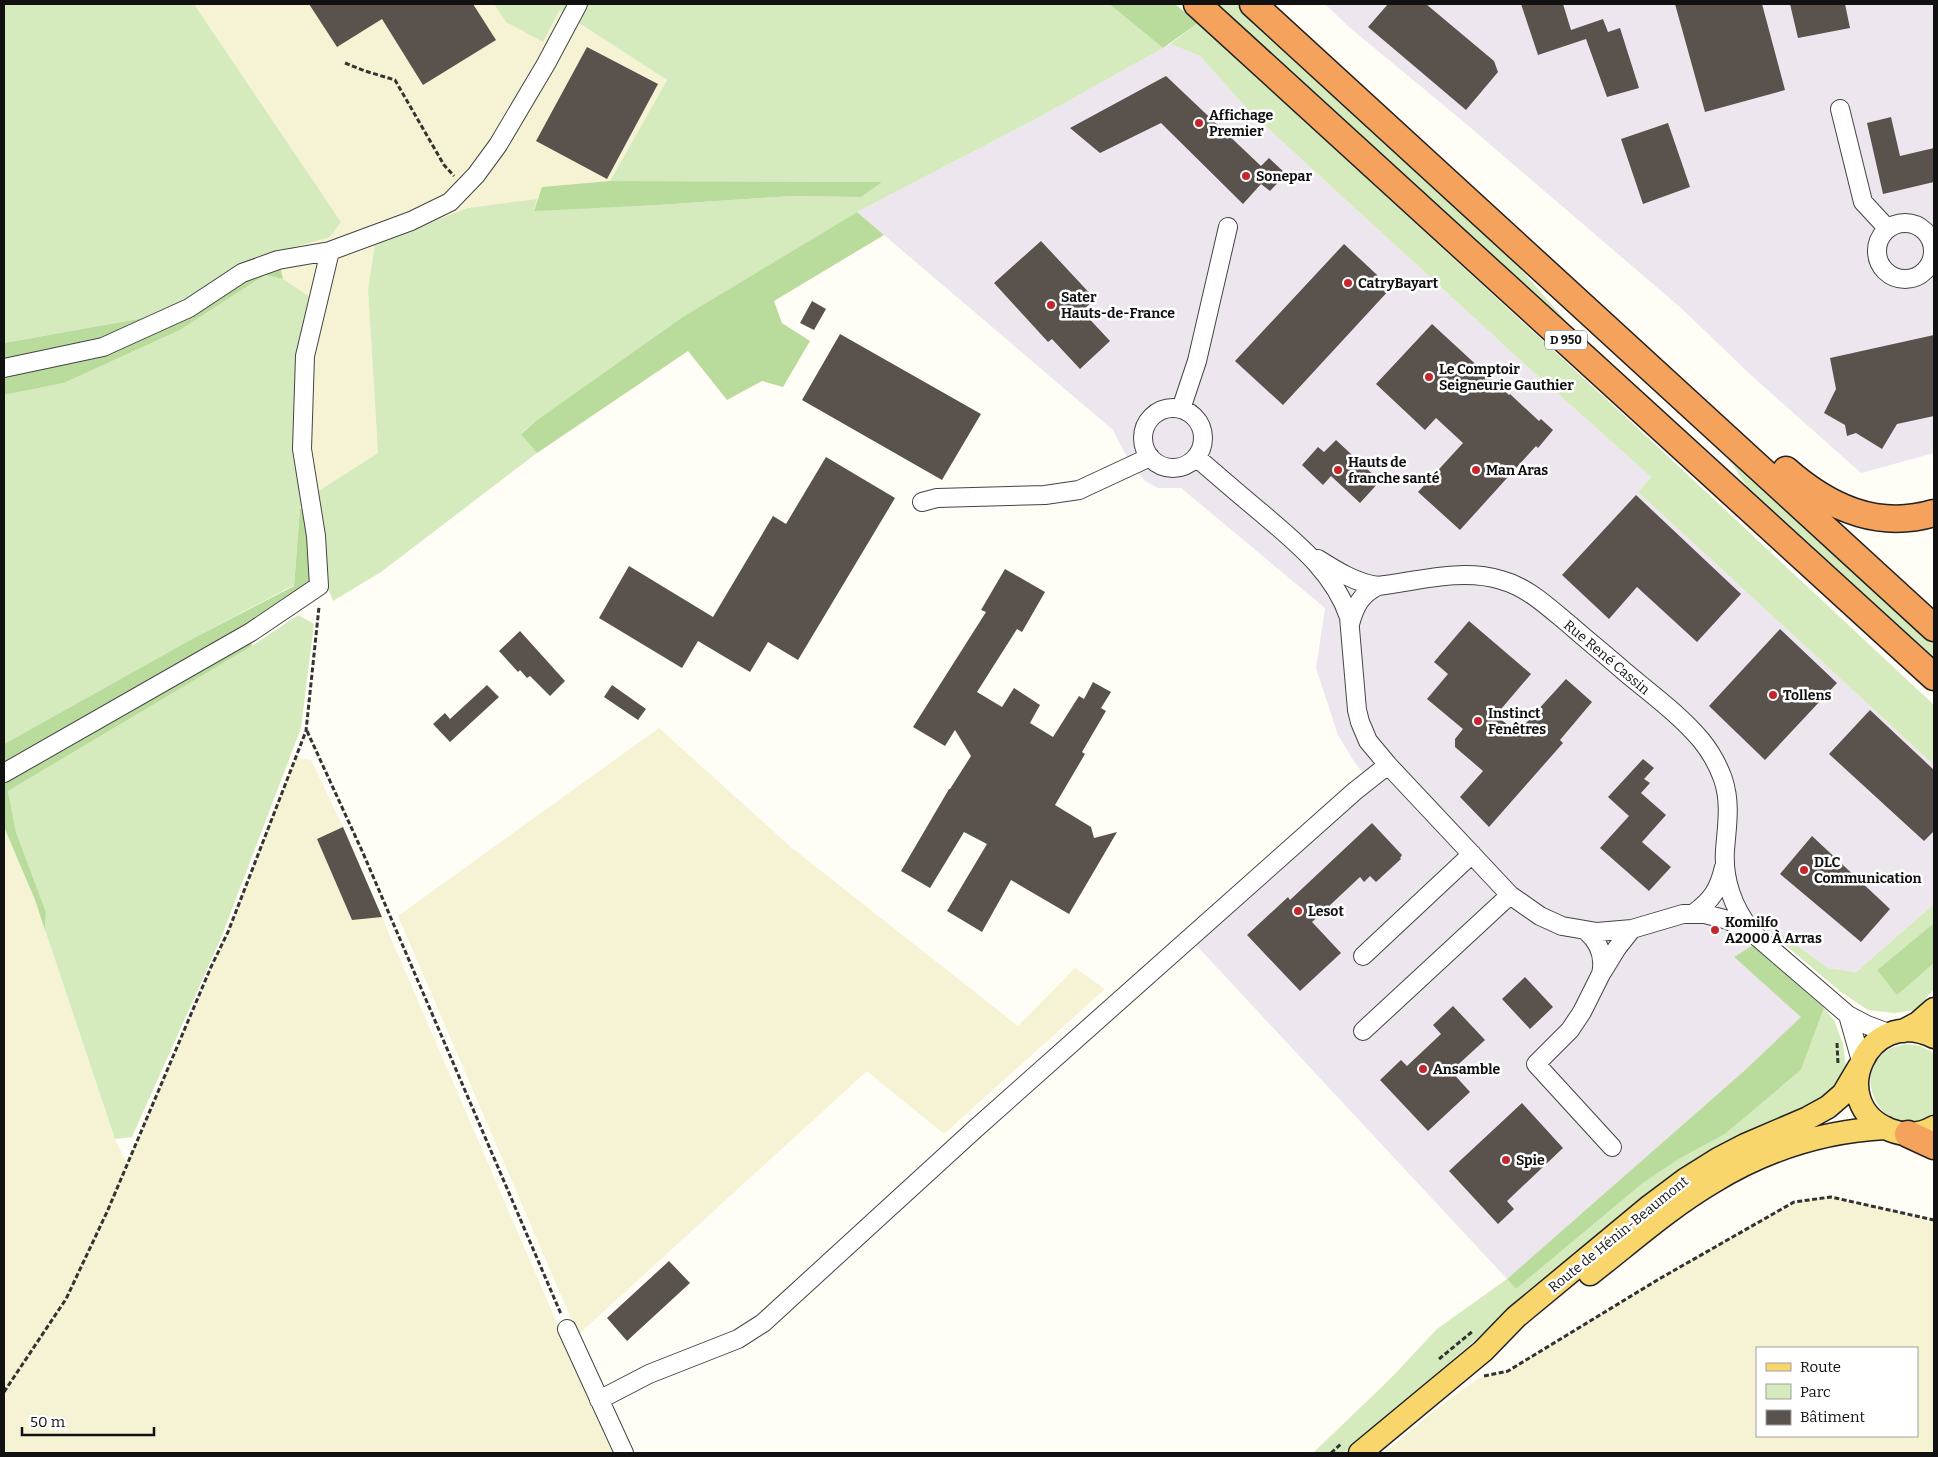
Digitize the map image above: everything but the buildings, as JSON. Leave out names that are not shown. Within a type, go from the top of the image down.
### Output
[{"type":"highway","name":"D 950","points":[[1197,4],[1934,677]]},
{"type":"highway","name":"D 950","points":[[1253,4],[1934,628]]},
{"type":"highway","points":[[1510,239],[1654,354],[1815,494],[1844,509],[1872,516],[1900,518],[1934,513]]},
{"type":"highway","points":[[1897,1131],[1934,1146]]},
{"type":"main road","name":"Route de Hénin-Beaumont","points":[[1360,1453],[1483,1351],[1516,1318],[1607,1240],[1667,1193],[1701,1169],[1738,1148],[1808,1118],[1828,1107],[1843,1094],[1875,1042],[1918,1023],[1934,1009]]},
{"type":"main road","points":[[1897,1032],[1922,1032],[1934,1037]]},
{"type":"main road","points":[[1860,1064],[1857,1085],[1862,1103],[1871,1118],[1897,1131]]},
{"type":"main road","name":"Route de Hénin-Beaumont","points":[[1483,1351],[1524,1324],[1678,1206],[1733,1170],[1808,1140],[1847,1131],[1920,1133],[1934,1128]]},
{"type":"street","points":[[4,368],[103,347],[189,308],[242,273],[278,260],[330,251],[411,221],[450,202],[476,175],[498,145],[546,64],[578,4]]},
{"type":"street","points":[[1840,109],[1863,202],[1888,229]]},
{"type":"street","points":[[1899,224],[1912,224],[1926,232],[1933,243],[1933,255],[1926,270],[1913,278],[1898,278],[1884,269],[1878,255],[1879,242],[1888,229],[1899,224]]},
{"type":"street","points":[[1181,409],[1197,361],[1228,226]]},
{"type":"street","points":[[4,773],[251,632],[319,586],[316,536],[302,449],[306,356],[330,251]]},
{"type":"street","points":[[1170,408],[1181,409],[1190,414],[1200,427],[1202,443],[1196,457],[1185,465],[1171,468],[1162,466],[1150,457],[1146,450],[1143,441],[1147,424],[1160,411],[1170,408]]},
{"type":"street","points":[[922,502],[937,498],[1045,495],[1079,490],[1150,457]]},
{"type":"street","points":[[1196,457],[1308,553],[1339,594],[1350,624],[1352,662],[1360,722],[1368,741],[1388,765],[1510,895],[1545,919],[1562,926],[1586,931],[1608,932],[1632,929],[1670,917],[1694,913],[1718,916],[1755,934],[1848,1015],[1867,1025],[1897,1032]]},
{"type":"street","name":"Rue René Cassin","points":[[1308,553],[1351,578],[1378,586],[1476,575],[1503,580],[1547,606],[1669,709],[1701,740],[1710,753],[1723,780],[1728,801],[1729,821],[1725,863],[1726,876],[1739,914],[1755,934]]},
{"type":"street","points":[[1350,624],[1360,599],[1378,586]]},
{"type":"street","points":[[599,1400],[649,1374],[738,1339],[762,1323],[974,1130],[1355,791],[1388,765]]},
{"type":"street","points":[[1363,956],[1472,854]]},
{"type":"street","points":[[1694,913],[1707,904],[1714,894],[1721,882],[1725,863]]},
{"type":"street","points":[[1363,1031],[1510,895]]},
{"type":"street","points":[[1612,1146],[1536,1064],[1570,1030],[1582,1012],[1601,974],[1617,948],[1632,929]]},
{"type":"street","points":[[1586,931],[1600,949],[1603,958],[1601,974]]},
{"type":"street","points":[[1848,1015],[1860,1064]]},
{"type":"street","points":[[566,1329],[624,1453]]},
{"type":"path","points":[[345,62],[365,71],[395,80],[444,165],[464,188]]},
{"type":"path","points":[[4,1392],[66,1299],[107,1212],[211,967],[228,932],[306,730],[320,612],[319,586]]},
{"type":"path","points":[[306,730],[363,853],[566,1329]]},
{"type":"path","points":[[1457,1373],[1479,1378],[1508,1371],[1659,1279],[1794,1202],[1831,1197],[1934,1220]]},
{"type":"shaded area","points":[[194,4],[494,4],[506,22],[559,11],[667,80],[605,190],[375,243],[368,290],[378,453],[304,501],[310,297],[283,279],[277,252],[341,222]]},
{"type":"shaded area","points":[[1325,4],[1934,4],[1934,453],[1861,473],[1754,378],[1681,308],[1465,123],[1349,27]]},
{"type":"shaded area","points":[[1170,44],[1200,56],[1248,110],[1519,359],[1651,477],[1638,492],[1934,765],[1934,904],[1856,972],[1828,968],[1776,930],[1734,957],[1802,1017],[1744,1071],[1507,1279],[1195,944],[1372,784],[1355,763],[1338,735],[1316,668],[1325,608],[1181,488],[1158,488],[1145,481],[1136,471],[1113,430],[857,212],[1034,120]]},
{"type":"shaded area","points":[[659,728],[792,848],[1018,1026],[1075,968],[1105,989],[944,1134],[867,1071],[578,1335],[398,916]]},
{"type":"shaded area","points":[[296,758],[311,760],[343,827],[613,1453],[4,1453],[4,827],[35,900],[115,1139],[127,1164],[228,932]]},
{"type":"shaded area","points":[[1831,1197],[1934,1220],[1934,1453],[1384,1453],[1435,1410],[1479,1378],[1509,1371],[1659,1279],[1794,1202]]},
{"type":"green space","points":[[4,4],[194,4],[341,222],[330,237],[277,252],[149,317],[4,343]]},
{"type":"green space","points":[[494,4],[570,4],[564,14],[559,11],[543,42],[506,22]]},
{"type":"green space","points":[[583,4],[1109,4],[1163,48],[1034,120],[857,212],[684,316],[521,433],[537,453],[381,572],[333,601],[327,585],[317,492],[378,453],[368,290],[375,243],[468,208],[537,199],[534,210],[659,205],[791,196],[861,197],[881,182],[610,181],[667,80],[574,20]]},
{"type":"green space","points":[[1109,4],[1175,4],[1198,23],[1163,48]]},
{"type":"green space","points":[[1215,4],[1237,4],[1501,247],[1568,323]]},
{"type":"green space","points":[[1198,23],[1630,421],[1934,705],[1934,765],[1638,492],[1651,477],[1519,359],[1248,110],[1200,56],[1170,44]]},
{"type":"green space","points":[[610,181],[882,182],[861,197],[791,196],[534,211],[542,187]]},
{"type":"green space","points":[[857,212],[884,235],[774,301],[782,323],[810,341],[783,387],[762,381],[727,400],[688,351],[537,453],[521,434],[537,420],[684,316]]},
{"type":"green space","points":[[277,252],[283,279],[265,275],[180,330],[64,383],[4,395],[4,343],[149,317]]},
{"type":"green space","points":[[265,275],[283,279],[310,297],[304,501],[300,508],[294,585],[192,639],[4,744],[4,395],[64,383],[180,330]]},
{"type":"green space","points":[[1720,446],[1934,642],[1934,660],[1750,491]]},
{"type":"green space","points":[[300,508],[308,512],[311,574],[308,586],[247,626],[252,646],[8,791],[16,832],[46,912],[45,930],[35,900],[4,827],[4,744],[192,639],[294,586]]},
{"type":"green space","points":[[298,615],[314,624],[301,728],[221,938],[132,1137],[115,1139],[45,930],[46,912],[16,832],[8,791],[252,646]]},
{"type":"green space","points":[[1934,904],[1934,923],[1877,970],[1897,994],[1934,963],[1934,989],[1916,1010],[1894,1013],[1868,1010],[1841,992],[1771,933],[1776,930],[1828,968],[1856,972]]},
{"type":"green space","points":[[1934,923],[1934,963],[1897,995],[1877,970]]},
{"type":"green space","points":[[1753,945],[1824,1008],[1801,1070],[1725,1134],[1679,1159],[1643,1183],[1516,1289],[1507,1279],[1744,1071],[1801,1017],[1734,957]]},
{"type":"green space","points":[[1824,1008],[1834,1020],[1843,1044],[1846,1067],[1839,1085],[1822,1103],[1566,1262],[1344,1453],[1313,1453],[1391,1378],[1437,1329],[1507,1279],[1516,1289],[1643,1183],[1679,1159],[1725,1134],[1801,1070]]},
{"type":"green space","points":[[1908,1044],[1920,1046],[1934,1053],[1934,1113],[1914,1122],[1897,1121],[1883,1111],[1874,1097],[1871,1080],[1874,1064],[1886,1051]]},
{"type":"place","name":"Affichage Premier","points":[[1199,123]]},
{"type":"place","name":"Sonepar","points":[[1246,176]]},
{"type":"place","name":"CatryBayart","points":[[1348,283]]},
{"type":"place","name":"Sater Hauts-de-France","points":[[1051,305]]},
{"type":"place","name":"Le Comptoir Seigneurie Gauthier","points":[[1429,377]]},
{"type":"place","name":"Hauts de franche santé","points":[[1338,470]]},
{"type":"place","name":"Man Aras","points":[[1476,470]]},
{"type":"place","name":"Tollens","points":[[1773,695]]},
{"type":"place","name":"Instinct Fenêtres","points":[[1478,721]]},
{"type":"place","name":"DLC Communication","points":[[1804,870]]},
{"type":"place","name":"Lesot","points":[[1298,911]]},
{"type":"place","name":"Komilfo A2000 À Arras","points":[[1715,930]]},
{"type":"place","name":"Ansamble","points":[[1423,1069]]},
{"type":"place","name":"Spie","points":[[1506,1160]]}]
